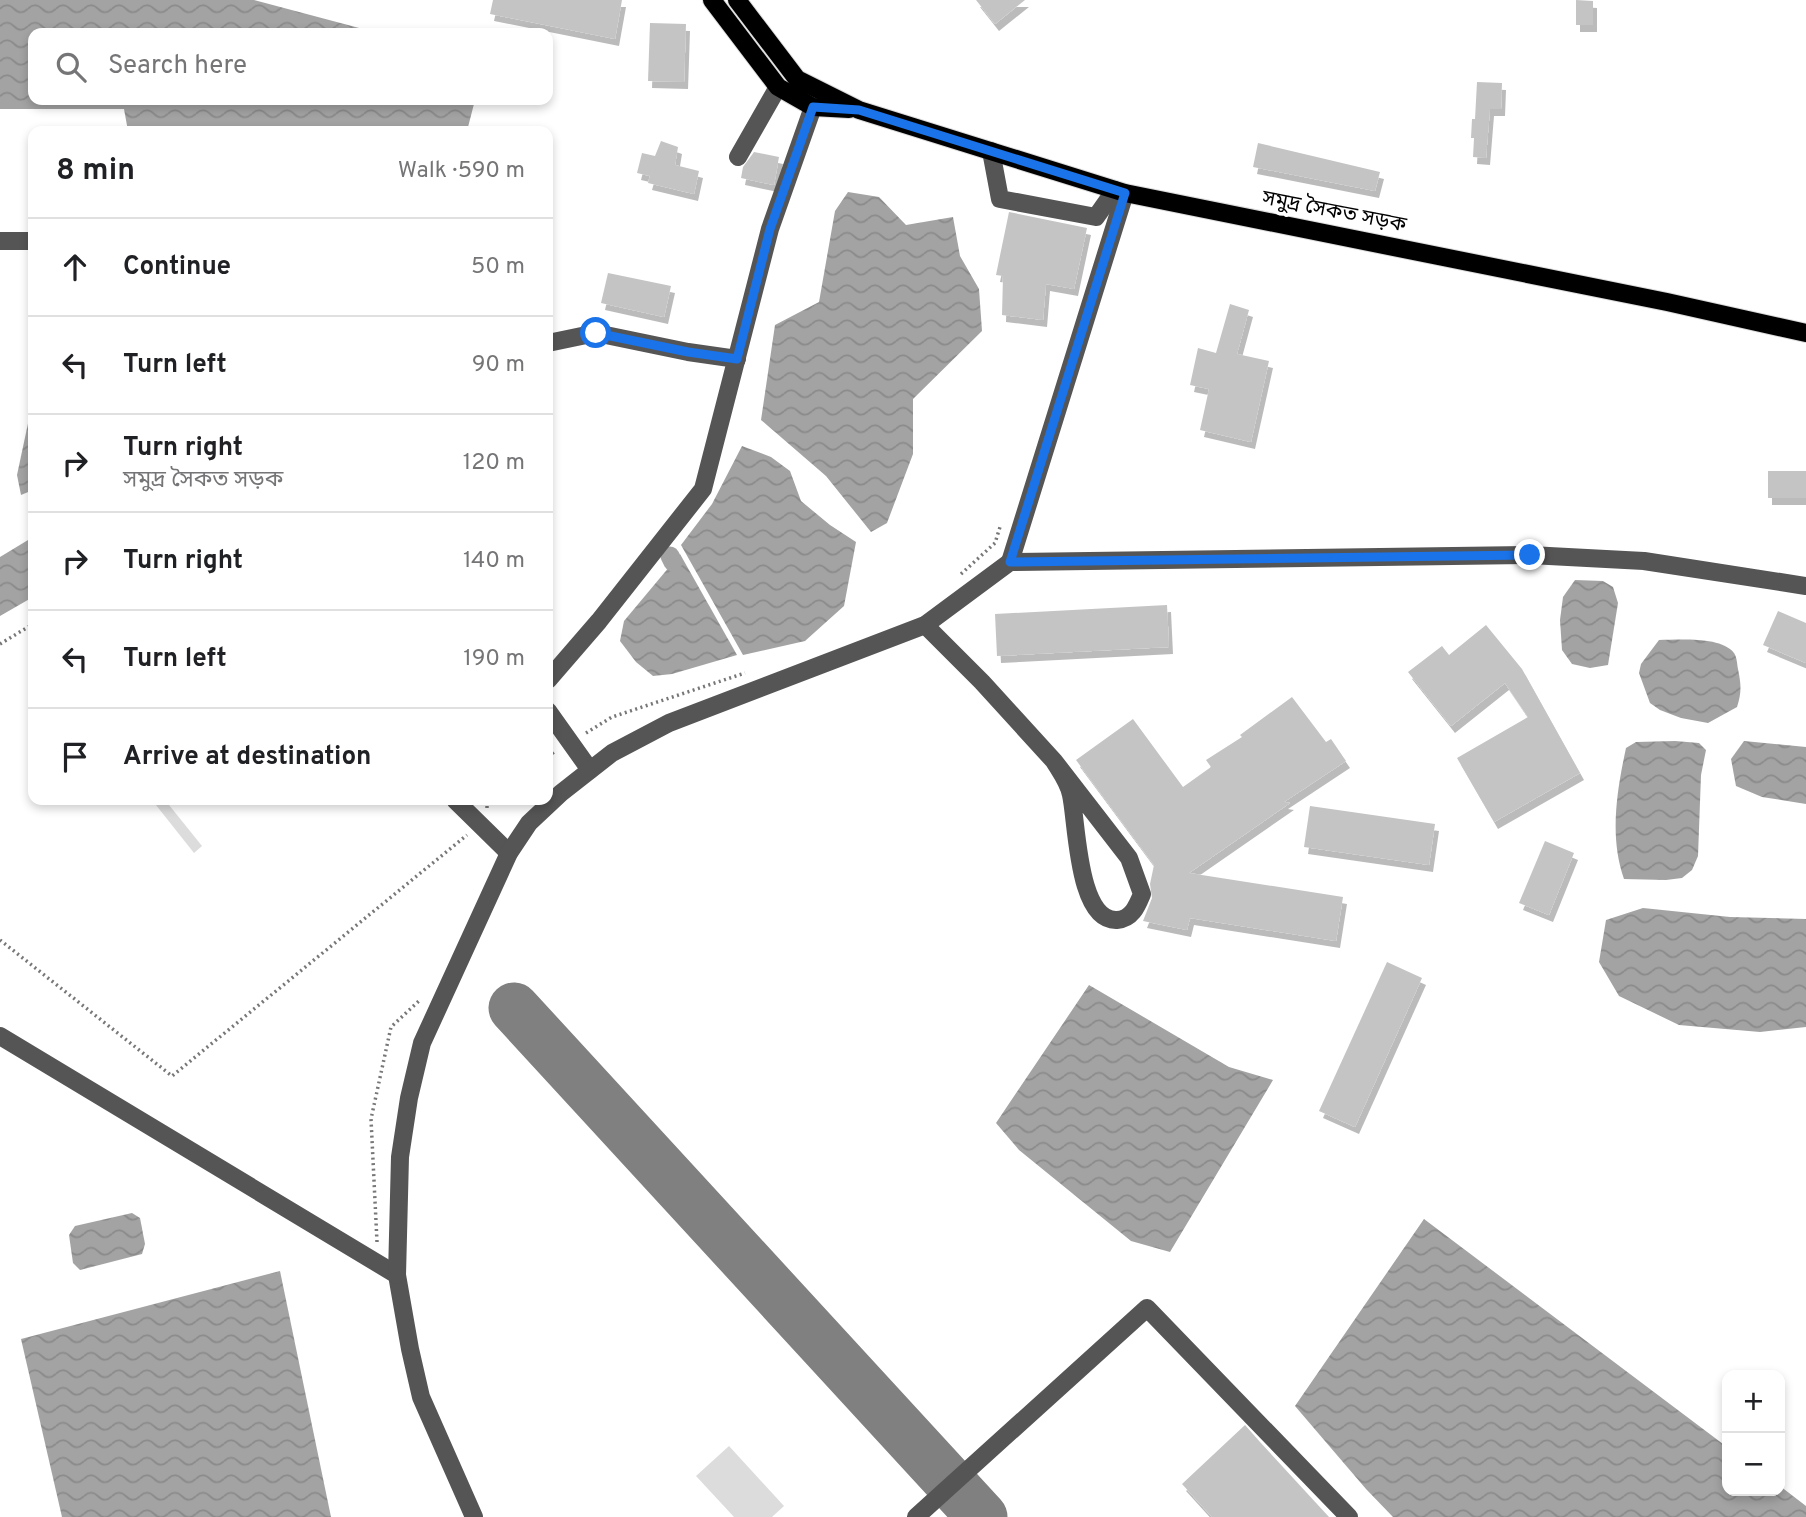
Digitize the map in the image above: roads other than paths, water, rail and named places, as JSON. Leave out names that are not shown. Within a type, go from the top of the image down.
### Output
[{"type":"main road","name":"সমুদ্র সৈকত সড়ক","points":[[712,0],[778,87],[813,107],[859,110]]},
{"type":"main road","name":"সমুদ্র সৈকত সড়ক","points":[[737,0],[797,79],[859,110],[1120,192],[1653,299],[1806,333]]},
{"type":"street","points":[[738,157],[778,87]]},
{"type":"street","points":[[553,674],[599,621],[703,489],[770,229],[813,107]]},
{"type":"street","points":[[991,151],[1000,199],[1096,217],[1120,192]]},
{"type":"street","points":[[1010,562],[1120,192]]},
{"type":"street","points":[[0,241],[28,241]]},
{"type":"street","points":[[553,343],[596,333],[737,359]]},
{"type":"street","points":[[553,801],[612,753],[669,723],[925,625],[1010,562],[1530,555],[1644,561],[1806,586]]},
{"type":"street","points":[[925,625],[982,682],[1054,761],[1129,858],[1142,894],[1134,912],[1120,920],[1108,918],[1098,912],[1088,891],[1077,856],[1071,793],[1054,761]]},
{"type":"street","points":[[553,718],[590,770]]},
{"type":"street","points":[[460,805],[509,853]]},
{"type":"street","points":[[474,1517],[421,1397],[410,1349],[397,1275],[400,1157],[409,1098],[422,1043],[509,853],[530,823],[549,805]]},
{"type":"street","points":[[0,1036],[397,1275]]},
{"type":"street","points":[[916,1517],[1147,1308],[1349,1517]]},
{"type":"water","points":[[0,0],[254,0],[359,28],[28,28],[28,105],[474,105],[468,126],[127,126],[124,109],[0,109]]},
{"type":"water","points":[[848,192],[879,197],[906,225],[953,217],[960,256],[979,289],[982,331],[913,399],[913,454],[887,523],[871,532],[826,476],[761,420],[775,325],[819,302],[835,211]]},
{"type":"water","points":[[28,423],[28,492],[21,495],[17,475]]},
{"type":"water","points":[[742,446],[771,457],[790,471],[801,501],[856,542],[844,606],[805,641],[743,655],[681,545],[712,504]]},
{"type":"water","points":[[28,540],[28,600],[0,616],[0,557]]},
{"type":"water","points":[[680,554],[737,655],[672,674],[653,676],[636,662],[620,641],[624,621]]},
{"type":"water","points":[[1575,580],[1603,581],[1613,587],[1618,603],[1608,665],[1590,668],[1572,664],[1562,650],[1560,620],[1563,597]]},
{"type":"water","points":[[1659,640],[1710,641],[1734,653],[1740,679],[1737,707],[1708,723],[1681,718],[1650,703],[1639,673],[1641,664]]},
{"type":"water","points":[[1744,741],[1806,747],[1806,804],[1762,797],[1736,786],[1731,759]]},
{"type":"water","points":[[1636,742],[1699,743],[1706,750],[1701,775],[1698,856],[1692,870],[1682,878],[1624,879],[1617,847],[1616,814],[1626,748]]},
{"type":"water","points":[[1643,908],[1730,917],[1806,919],[1806,1027],[1760,1032],[1679,1025],[1619,996],[1599,962],[1606,920]]},
{"type":"water","points":[[1089,985],[1229,1067],[1273,1080],[1170,1252],[1131,1241],[1019,1150],[996,1123]]},
{"type":"water","points":[[132,1213],[140,1218],[145,1244],[142,1254],[80,1270],[73,1263],[69,1235],[75,1226]]},
{"type":"water","points":[[1424,1219],[1722,1443],[1722,1496],[1785,1496],[1785,1490],[1806,1506],[1806,1517],[1393,1517],[1295,1406]]},
{"type":"water","points":[[280,1271],[331,1517],[62,1517],[21,1339]]},
{"type":"waterway","points":[[670,556],[673,562]]}]
